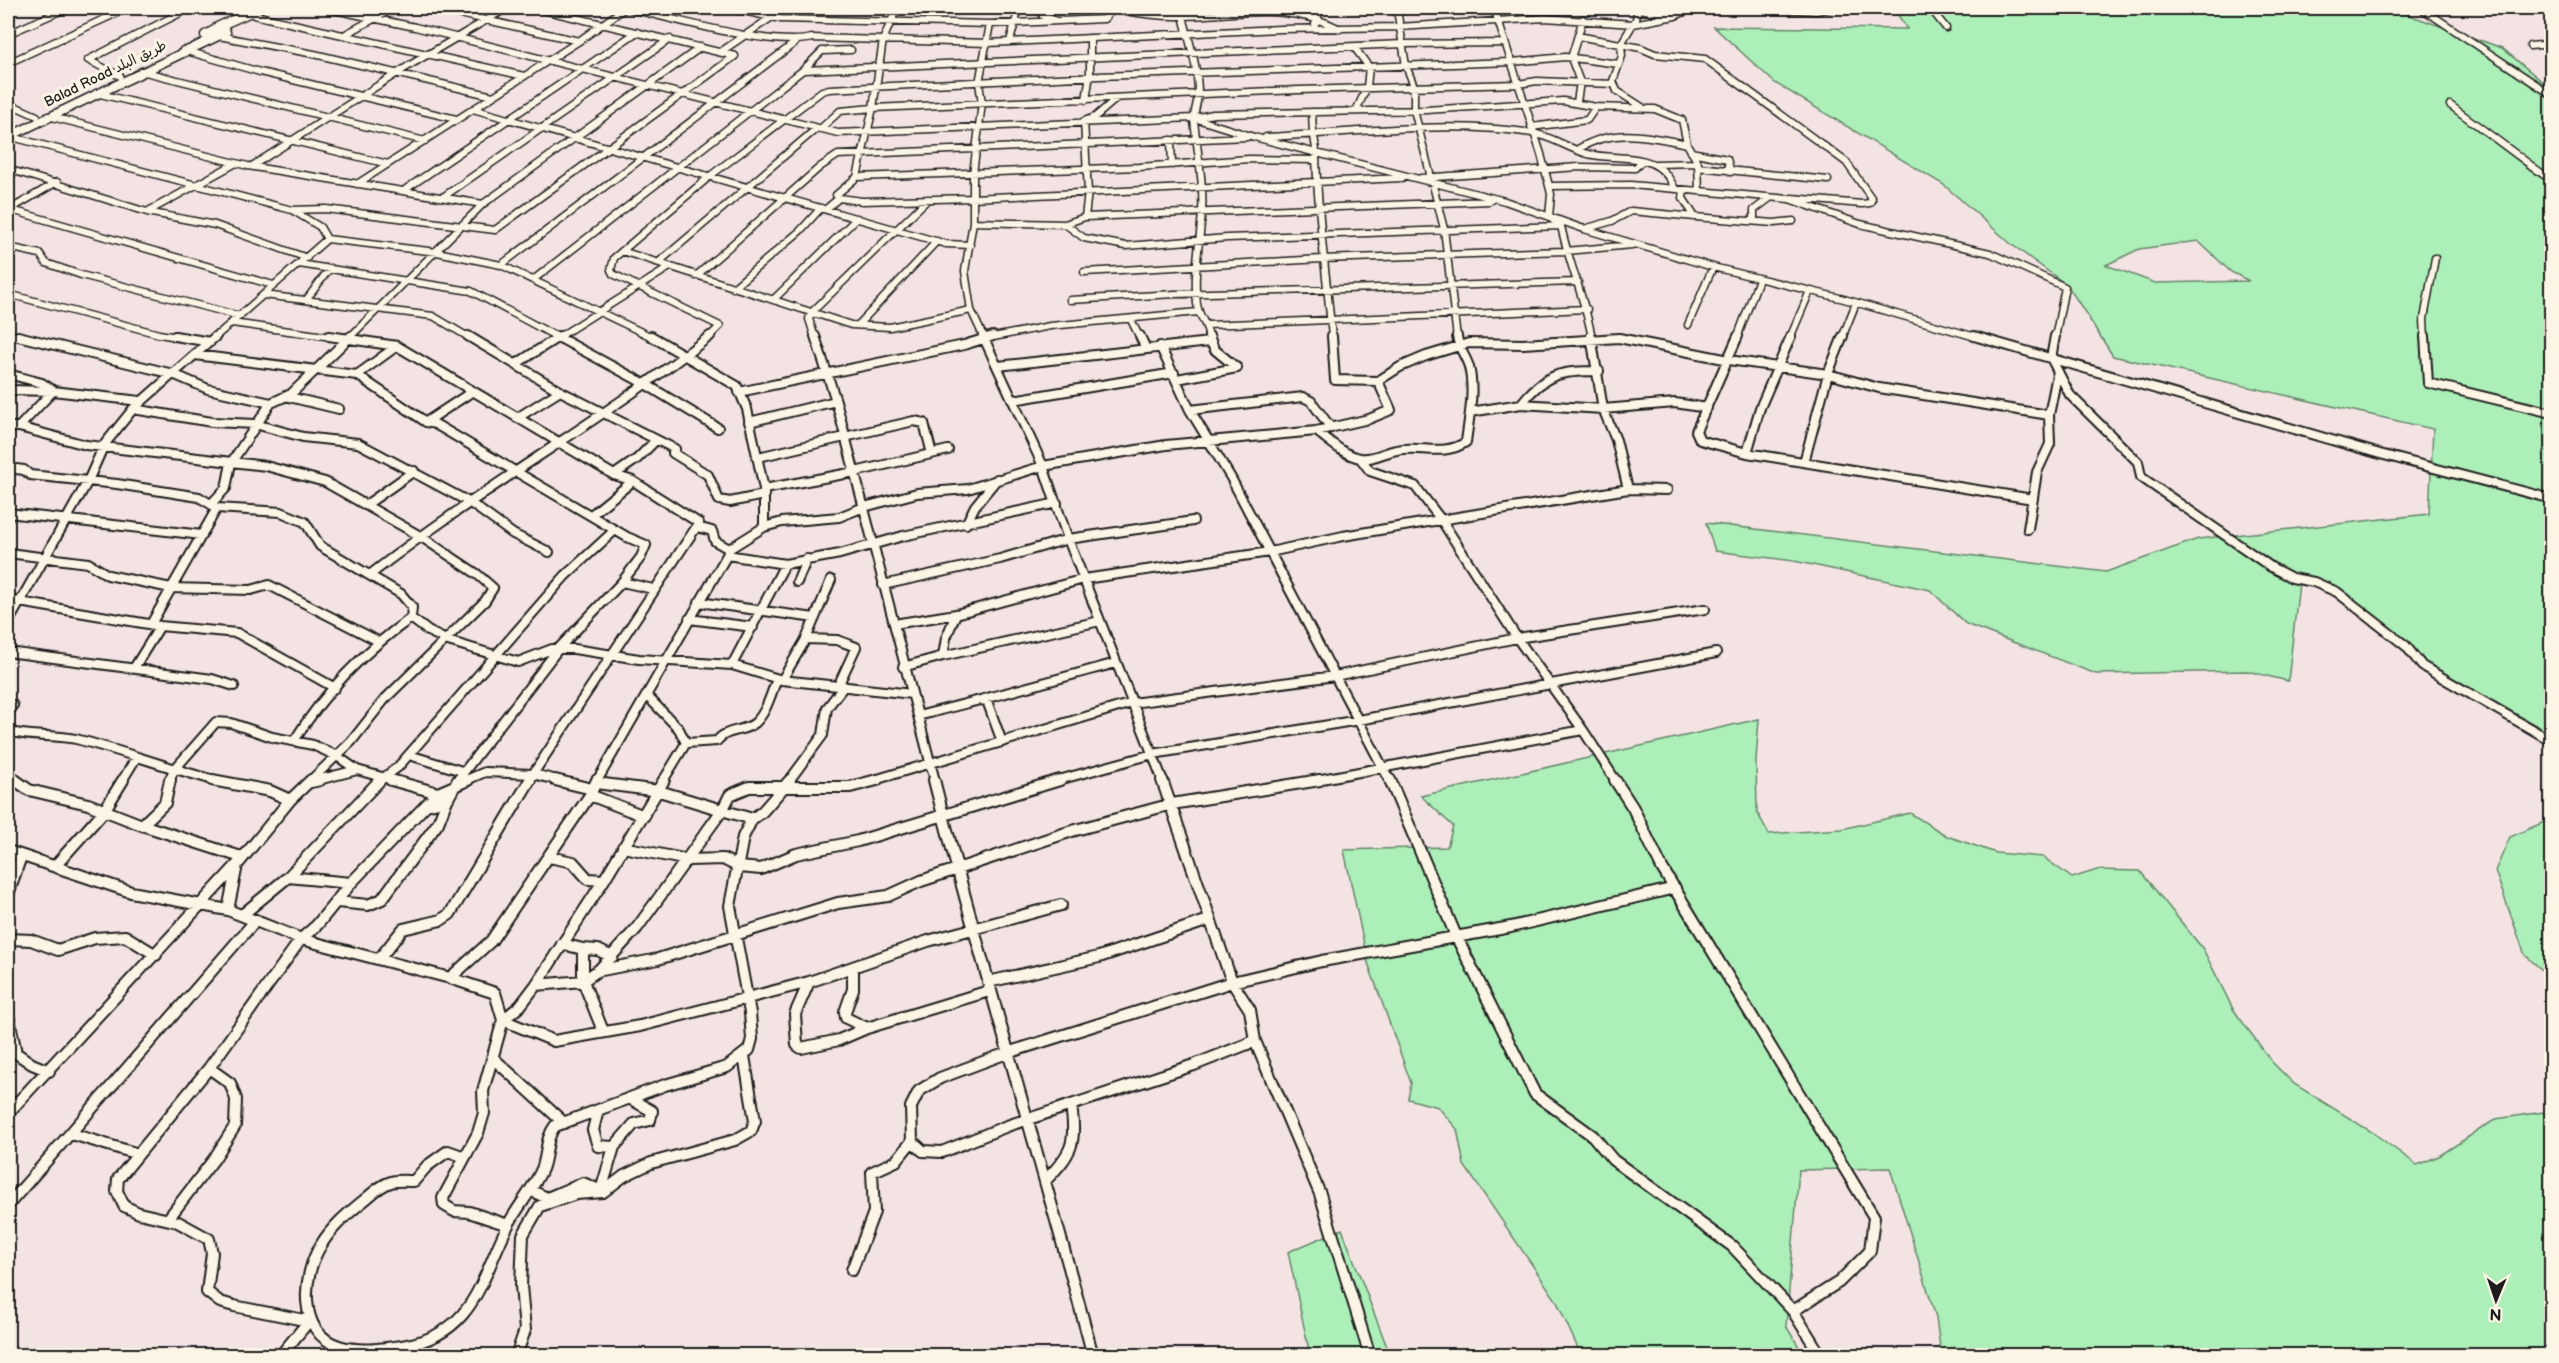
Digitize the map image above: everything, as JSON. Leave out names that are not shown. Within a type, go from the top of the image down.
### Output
[{"type":"highway","name":"Balad Road طريق البلد","points":[[8,130],[206,32],[222,34],[260,8]]},
{"type":"highway","name":"Balad Road طريق البلد","points":[[8,136],[183,50],[222,34],[269,8]]},
{"type":"street","points":[[8,34],[66,8]]},
{"type":"street","points":[[8,63],[128,8]]},
{"type":"street","points":[[120,76],[88,60],[190,8]]},
{"type":"street","points":[[325,8],[548,60],[838,133],[1194,118],[1213,114],[1414,110],[1577,102],[1596,107],[1655,109]]},
{"type":"street","points":[[344,35],[394,8]]},
{"type":"street","points":[[433,8],[579,41]]},
{"type":"street","points":[[252,166],[362,97],[424,54],[507,8]]},
{"type":"street","points":[[8,136],[292,210],[326,209],[497,229],[679,94],[735,56],[722,51],[535,8]]},
{"type":"street","points":[[357,184],[579,41],[599,24],[627,8],[796,42]]},
{"type":"street","points":[[729,8],[772,17],[990,24],[1104,19],[1113,8]]},
{"type":"street","points":[[839,198],[837,193],[857,177],[873,108],[883,40],[897,8]]},
{"type":"street","points":[[1010,41],[1013,23],[1019,8]]},
{"type":"street","points":[[1037,8],[1043,16],[1054,20]]},
{"type":"street","points":[[1105,8],[1183,16],[1258,12],[1290,13],[1331,23],[1340,29]]},
{"type":"street","points":[[1215,14],[1219,8]]},
{"type":"street","points":[[1248,8],[1258,12]]},
{"type":"street","points":[[1314,30],[1321,8]]},
{"type":"street","points":[[1366,8],[1409,8]]},
{"type":"street","points":[[1494,8],[1550,186],[1549,217]]},
{"type":"street","points":[[1675,16],[1636,8],[1633,24],[1621,44],[1619,64],[1613,81],[1617,91],[1641,106],[1682,120],[1687,144],[1698,165],[1699,191]]},
{"type":"street","points":[[501,265],[796,42],[812,38],[988,43],[1398,27],[1545,18],[1633,24],[1675,16],[1694,8]]},
{"type":"street","points":[[1766,8],[1816,11],[1832,8]]},
{"type":"street","points":[[1930,8],[1946,28]]},
{"type":"street","points":[[2386,8],[2392,8]]},
{"type":"street","points":[[2421,8],[2552,95]]},
{"type":"street","points":[[1361,459],[1397,449],[1445,448],[1463,445],[1466,442],[1470,412],[1471,370],[1467,356],[1458,345],[1444,229],[1435,201],[1414,110],[1414,86],[1406,66],[1398,27],[1397,9]]},
{"type":"street","points":[[254,15],[524,76]]},
{"type":"street","points":[[1013,400],[1237,368],[1218,354],[1209,342],[1208,325],[1198,312],[1197,239],[1202,212],[1202,186],[1194,118],[1198,94],[1189,34],[1183,16]]},
{"type":"street","points":[[722,51],[772,17]]},
{"type":"street","points":[[1577,102],[1580,82],[1571,58],[1583,20]]},
{"type":"street","points":[[990,24],[979,82],[982,103],[973,174],[974,222],[965,280],[971,310],[1043,466],[1068,539],[1153,754],[1232,982],[1250,1010],[1256,1041],[1320,1194],[1370,1356]]},
{"type":"street","points":[[406,189],[637,32]]},
{"type":"street","points":[[222,34],[493,96]]},
{"type":"street","points":[[1550,186],[1625,185],[1770,198],[1798,197],[1862,204],[1870,203],[1872,199],[1846,162],[1705,59],[1684,54],[1647,52],[1641,48],[1578,36]]},
{"type":"street","points":[[1086,100],[1090,38]]},
{"type":"street","points":[[443,197],[670,39]]},
{"type":"street","points":[[803,70],[1403,44],[1504,43]]},
{"type":"street","points":[[2530,46],[2552,44]]},
{"type":"street","points":[[134,668],[171,588],[202,535],[225,488],[231,463],[271,403],[285,396],[318,369],[483,204],[701,47]]},
{"type":"street","points":[[1354,47],[1369,67],[1367,87],[1356,111]]},
{"type":"street","points":[[183,50],[456,119]]},
{"type":"street","points":[[534,280],[803,70],[822,51],[851,50]]},
{"type":"street","points":[[371,574],[469,502],[557,442],[647,385],[720,327],[613,274],[611,270],[614,258],[710,176],[822,91],[1088,77],[1571,58],[1619,64]]},
{"type":"street","points":[[141,71],[179,82],[276,103],[327,119],[425,141]]},
{"type":"street","points":[[659,262],[840,111],[1367,87],[1518,84],[1537,81],[1614,84]]},
{"type":"street","points":[[96,93],[388,164]]},
{"type":"street","points":[[1084,121],[1095,117],[1117,98]]},
{"type":"street","points":[[8,103],[37,116]]},
{"type":"street","points":[[2450,105],[2552,181]]},
{"type":"street","points":[[696,276],[833,156],[1420,129],[1533,130],[1587,120],[1596,107]]},
{"type":"street","points":[[473,109],[937,241],[970,245]]},
{"type":"street","points":[[1313,112],[1317,209],[1328,290],[1335,381],[1378,381],[1400,367],[1458,345],[1619,338],[1639,340],[1729,360],[1828,374],[1879,388],[2049,415]]},
{"type":"street","points":[[48,116],[236,163],[357,184],[406,189],[483,204]]},
{"type":"street","points":[[1194,118],[1254,137],[1505,201],[1634,245],[1856,303],[2380,453],[2552,499]]},
{"type":"street","points":[[1084,121],[1088,145],[1086,168],[1088,192],[1084,217]]},
{"type":"street","points":[[1533,130],[1588,154],[1632,158],[1656,164],[1698,165],[1731,172],[1828,180]]},
{"type":"street","points":[[1578,149],[1592,139],[1614,134],[1632,134],[1687,144]]},
{"type":"street","points":[[1171,140],[1172,165]]},
{"type":"street","points":[[1691,152],[1722,157],[1731,165],[1731,172]]},
{"type":"street","points":[[857,177],[1199,164],[1249,159],[1314,160]]},
{"type":"street","points":[[1430,181],[1579,167],[1635,168],[1642,161]]},
{"type":"street","points":[[147,212],[236,163]]},
{"type":"street","points":[[1656,164],[1671,180],[1675,189]]},
{"type":"street","points":[[8,169],[57,182],[147,212],[215,225],[307,258]]},
{"type":"street","points":[[733,288],[824,208],[839,198],[862,201],[972,198],[1409,178]]},
{"type":"street","points":[[8,209],[57,182]]},
{"type":"street","points":[[1684,190],[1683,198],[1695,217]]},
{"type":"street","points":[[1754,221],[1754,210],[1770,198]]},
{"type":"street","points":[[928,199],[900,229],[812,312],[810,321],[836,401],[868,529],[874,543],[903,667],[959,869],[972,929],[1046,1180],[1093,1356]]},
{"type":"street","points":[[1789,199],[1860,224],[1990,253],[2065,287],[2051,358]]},
{"type":"street","points":[[974,222],[1065,224],[1084,217],[1317,209],[1435,201],[1505,201]]},
{"type":"street","points":[[8,209],[273,285]]},
{"type":"street","points":[[292,210],[320,227],[327,238]]},
{"type":"street","points":[[1584,229],[1612,221],[1631,211],[1754,221],[1793,221]]},
{"type":"street","points":[[1549,217],[1561,226],[1566,251],[1587,309],[1599,370],[1603,409],[1616,440],[1628,489]]},
{"type":"street","points":[[773,300],[834,243],[857,218]]},
{"type":"street","points":[[1065,224],[1067,228],[1092,242],[1110,242],[1124,246],[1197,239],[1561,226]]},
{"type":"street","points":[[327,238],[437,252],[501,265],[600,310],[687,355],[733,383],[739,392],[758,456],[764,492],[764,527]]},
{"type":"street","points":[[8,623],[22,602],[63,522],[88,481],[104,445],[133,409],[327,238]]},
{"type":"street","points":[[859,324],[937,241]]},
{"type":"street","points":[[1084,272],[1322,259],[1446,257],[1634,245]]},
{"type":"street","points":[[8,247],[40,254],[46,263],[81,275],[240,316]]},
{"type":"street","points":[[622,251],[812,312],[828,321],[859,324],[875,329],[918,325],[971,310]]},
{"type":"street","points":[[2435,258],[2424,319],[2428,383],[2552,413]]},
{"type":"street","points":[[299,264],[471,291],[560,336],[718,428]]},
{"type":"street","points":[[516,364],[670,267]]},
{"type":"street","points":[[1688,326],[1713,267]]},
{"type":"street","points":[[307,299],[330,268]]},
{"type":"street","points":[[1759,279],[1729,360],[1696,436],[1700,440],[1747,453],[2033,499]]},
{"type":"street","points":[[1070,300],[1578,282]]},
{"type":"street","points":[[1747,453],[1760,408],[1780,367],[1810,291]]},
{"type":"street","points":[[8,294],[159,334],[210,342]]},
{"type":"street","points":[[264,295],[433,316],[560,391],[675,449],[673,453],[708,475],[718,500],[730,502],[764,492],[948,450]]},
{"type":"street","points":[[1804,462],[1828,374],[1856,303]]},
{"type":"street","points":[[1208,325],[1587,309]]},
{"type":"street","points":[[739,392],[964,345],[985,338],[1075,324],[1198,312]]},
{"type":"street","points":[[1131,320],[1146,349]]},
{"type":"street","points":[[232,323],[397,346],[557,442],[614,475],[633,481],[698,521],[697,527],[653,589],[533,774],[450,914],[441,920],[402,929],[380,959]]},
{"type":"street","points":[[8,334],[173,374],[208,389],[239,394],[271,403]]},
{"type":"street","points":[[998,366],[1209,342]]},
{"type":"street","points":[[357,375],[397,346]]},
{"type":"street","points":[[1160,346],[1190,410],[1211,441],[1385,769],[1456,936],[1535,1094],[1593,1136],[1613,1160],[1732,1246],[1793,1311],[1821,1356]]},
{"type":"street","points":[[195,355],[357,375],[426,422],[435,424],[615,530],[646,545],[642,557],[622,582],[560,648],[462,771],[453,786],[438,823],[382,899],[368,905],[337,902]]},
{"type":"street","points":[[2051,358],[2057,365],[2060,380],[2070,395],[2138,462],[2141,477],[2271,567],[2292,578],[2314,582],[2337,592],[2406,646],[2422,666],[2552,741]]},
{"type":"street","points":[[2028,529],[2037,472],[2050,444],[2049,415],[2057,382],[2057,365]]},
{"type":"street","points":[[1521,404],[1537,383],[1552,374],[1599,370]]},
{"type":"street","points":[[8,374],[42,383],[53,391]]},
{"type":"street","points":[[450,978],[490,941],[549,857],[593,789],[728,552],[764,527],[782,522],[839,517],[864,507],[917,494],[968,489],[997,478],[1043,466],[1146,448],[1331,428],[1388,413],[1390,406],[1378,381]]},
{"type":"street","points":[[8,390],[53,391],[140,401]]},
{"type":"street","points":[[19,427],[53,391]]},
{"type":"street","points":[[426,422],[473,391]]},
{"type":"street","points":[[517,418],[560,391]]},
{"type":"street","points":[[285,396],[339,409]]},
{"type":"street","points":[[1190,410],[1303,397],[1311,401],[1331,428]]},
{"type":"street","points":[[749,422],[836,401]]},
{"type":"street","points":[[1470,412],[1521,404],[1603,409],[1675,403],[1707,408]]},
{"type":"street","points":[[133,409],[212,422],[255,424],[303,437],[358,442],[469,502],[513,534],[549,552]]},
{"type":"street","points":[[758,456],[874,429],[922,421],[932,454]]},
{"type":"street","points":[[8,427],[19,427],[86,445],[104,445],[266,466],[325,482],[420,536],[477,574],[493,588],[485,601],[385,699],[338,756],[290,800],[156,955],[8,1113]]},
{"type":"street","points":[[1316,431],[1361,459],[1370,471],[1415,486],[1442,520],[1517,638],[1583,730],[1634,808],[1662,868],[1874,1217],[1870,1251],[1839,1281],[1793,1311]]},
{"type":"street","points":[[614,475],[637,459],[656,440]]},
{"type":"street","points":[[8,468],[24,470],[30,475],[199,497],[215,505],[288,515],[305,522],[320,546],[371,574],[412,604],[414,611],[411,618],[378,641],[314,709],[294,741]]},
{"type":"street","points":[[366,505],[414,471]]},
{"type":"street","points":[[966,524],[974,507],[987,494],[997,478]]},
{"type":"street","points":[[591,515],[633,481]]},
{"type":"street","points":[[894,624],[956,614],[1084,579],[1270,552],[1343,536],[1628,489],[1666,490]]},
{"type":"street","points":[[697,527],[712,531],[715,541],[728,552],[785,564],[840,554],[874,543],[1057,503]]},
{"type":"street","points":[[8,513],[63,522],[86,520],[202,535]]},
{"type":"street","points":[[883,585],[1000,559],[1068,539],[1193,521]]},
{"type":"street","points":[[242,915],[288,877],[383,777],[409,755],[565,576],[615,530]]},
{"type":"street","points":[[8,553],[88,563],[108,575],[171,588],[251,590],[269,585],[378,641]]},
{"type":"street","points":[[797,582],[807,559]]},
{"type":"street","points":[[732,665],[785,564]]},
{"type":"street","points":[[686,743],[717,741],[721,735],[743,731],[757,724],[779,680],[806,639],[831,580]]},
{"type":"street","points":[[622,582],[653,589]]},
{"type":"street","points":[[8,600],[155,625],[237,633],[335,688]]},
{"type":"street","points":[[699,602],[784,610],[815,618]]},
{"type":"street","points":[[536,985],[583,981],[612,957],[688,860],[730,795],[736,790],[748,787],[840,788],[931,765],[1132,703],[1335,676],[1517,638],[1705,609]]},
{"type":"street","points":[[943,656],[946,638],[956,614]]},
{"type":"street","points":[[411,618],[428,633],[495,655],[507,656],[518,662],[529,659],[537,653],[560,648],[611,653],[639,659],[667,659],[732,665],[779,680],[912,694]]},
{"type":"street","points":[[689,619],[753,627]]},
{"type":"street","points":[[903,667],[1100,621]]},
{"type":"street","points":[[465,1157],[448,1151],[414,1180],[393,1181],[383,1186],[328,1234],[317,1251],[308,1275],[309,1321],[322,1338],[354,1350],[389,1348],[430,1339],[445,1332],[464,1313],[487,1276],[508,1225],[532,1191],[545,1161],[551,1130],[629,1098],[727,1067],[749,1050],[752,1039],[747,998],[730,906],[743,837],[752,819],[762,812],[799,772],[823,735],[827,708],[841,686],[856,647],[837,639],[806,639]]},
{"type":"street","points":[[8,652],[212,679],[234,686]]},
{"type":"street","points":[[623,847],[688,860],[723,859],[739,867],[740,865],[753,870],[761,869],[796,854],[858,841],[1153,754],[1359,720],[1716,653]]},
{"type":"street","points":[[918,716],[1116,663]]},
{"type":"street","points":[[647,696],[678,729],[686,743]]},
{"type":"street","points":[[980,700],[989,703],[1002,742]]},
{"type":"street","points":[[8,704],[13,705],[8,715]]},
{"type":"street","points":[[142,825],[165,803],[169,793],[168,783],[174,770],[216,722],[231,723],[273,737],[294,741],[338,756],[357,770],[438,793]]},
{"type":"street","points":[[597,971],[658,959],[838,903],[888,896],[921,881],[1072,831],[1172,804],[1385,769],[1583,730]]},
{"type":"street","points":[[8,742],[12,732],[64,736],[106,746],[174,770],[249,789],[284,795],[290,800]]},
{"type":"street","points":[[508,1225],[469,1212],[454,1211],[444,1205],[443,1198],[478,1133],[484,1113],[483,1091],[503,1020],[520,1006],[536,985],[644,816],[686,743]]},
{"type":"street","points":[[409,755],[462,771]]},
{"type":"street","points":[[55,866],[104,811],[135,758]]},
{"type":"street","points":[[308,783],[357,770]]},
{"type":"street","points":[[8,771],[19,784],[29,790],[88,804],[239,861]]},
{"type":"street","points":[[309,1321],[220,1302],[207,1292],[206,1281],[212,1265],[213,1247],[209,1239],[168,1219],[134,1214],[122,1205],[117,1186],[118,1179],[209,1068],[301,939],[337,902],[351,883],[438,793],[485,772],[533,774],[593,789],[659,791],[752,819]]},
{"type":"street","points":[[593,789],[644,816]]},
{"type":"street","points":[[426,805],[447,800]]},
{"type":"street","points":[[8,851],[131,892],[228,910],[301,939],[450,978],[495,993],[503,1020]]},
{"type":"street","points":[[8,895],[21,856]]},
{"type":"street","points":[[549,857],[567,859],[580,865],[588,879],[604,880]]},
{"type":"street","points":[[228,910],[239,861]]},
{"type":"street","points":[[288,877],[351,883]]},
{"type":"street","points":[[1256,1041],[1028,1119],[942,1152],[923,1151],[912,1141],[911,1107],[919,1092],[940,1078],[1007,1053],[1232,982],[1322,961],[1510,927],[1675,888]]},
{"type":"street","points":[[503,1020],[554,1041],[640,1026],[809,982],[972,929],[1061,905]]},
{"type":"street","points":[[8,1205],[256,920]]},
{"type":"street","points":[[809,982],[795,1014],[797,1045],[801,1048],[820,1045],[988,987],[1099,957],[1209,920]]},
{"type":"street","points":[[8,939],[31,940],[58,950],[94,938],[124,936],[156,955]]},
{"type":"street","points":[[562,944],[598,950],[612,957]]},
{"type":"street","points":[[583,949],[583,981],[603,1031]]},
{"type":"street","points":[[853,968],[853,989],[845,1012],[846,1018],[867,1028]]},
{"type":"street","points":[[8,1014],[13,1031],[14,1049],[20,1057],[49,1071]]},
{"type":"street","points":[[516,1356],[525,1330],[521,1286],[523,1234],[540,1206],[576,1194],[603,1192],[624,1176],[651,1163],[735,1140],[751,1131],[755,1121],[744,1056]]},
{"type":"street","points":[[493,1058],[524,1086],[542,1098],[564,1123]]},
{"type":"street","points":[[168,1219],[214,1159],[235,1126],[236,1099],[230,1083],[209,1068]]},
{"type":"street","points":[[532,1191],[547,1198],[583,1183],[600,1188],[605,1182],[614,1147],[634,1124],[650,1120],[652,1111],[629,1098]]},
{"type":"street","points":[[1046,1180],[1066,1160],[1076,1137],[1071,1106]]},
{"type":"street","points":[[598,1110],[593,1130],[598,1146],[614,1147]]},
{"type":"street","points":[[72,1134],[138,1154]]},
{"type":"street","points":[[852,1270],[874,1212],[872,1172],[896,1161],[912,1141]]},
{"type":"street","points":[[280,1356],[309,1321]]},
{"type":"green space","points":[[1856,8],[2389,8],[2502,48],[2551,89],[2551,744],[2436,679],[2419,666],[2393,637],[2368,617],[2340,599],[2312,586],[2299,583],[2288,681],[2247,671],[2096,674],[1966,624],[1930,590],[1794,561],[1715,551],[1706,523],[2106,572],[2198,539],[2429,514],[2433,429],[2113,356],[2068,286],[2011,244],[1944,185],[1775,83],[1714,27],[1907,29],[1896,12]],"holes":[[[2198,241],[2231,272],[2249,281],[2155,283],[2106,265],[2139,249]]]},
{"type":"green space","points":[[1759,719],[1756,761],[1757,812],[1769,834],[1842,829],[1910,813],[1947,836],[1996,853],[2043,857],[2072,878],[2097,870],[2140,871],[2203,949],[2233,1009],[2272,1062],[2294,1084],[2372,1132],[2417,1165],[2439,1156],[2496,1119],[2551,1111],[2551,1355],[1941,1355],[1936,1317],[1890,1168],[1799,1170],[1786,1326],[1804,1355],[1581,1355],[1556,1300],[1464,1165],[1457,1129],[1438,1107],[1408,1099],[1411,1083],[1368,963],[1344,850],[1447,847],[1453,826],[1421,796]]},
{"type":"green space","points":[[2551,819],[2551,978],[2525,955],[2495,871],[2510,837]]},
{"type":"green space","points":[[1342,1229],[1390,1355],[1310,1355],[1288,1252]]}]
